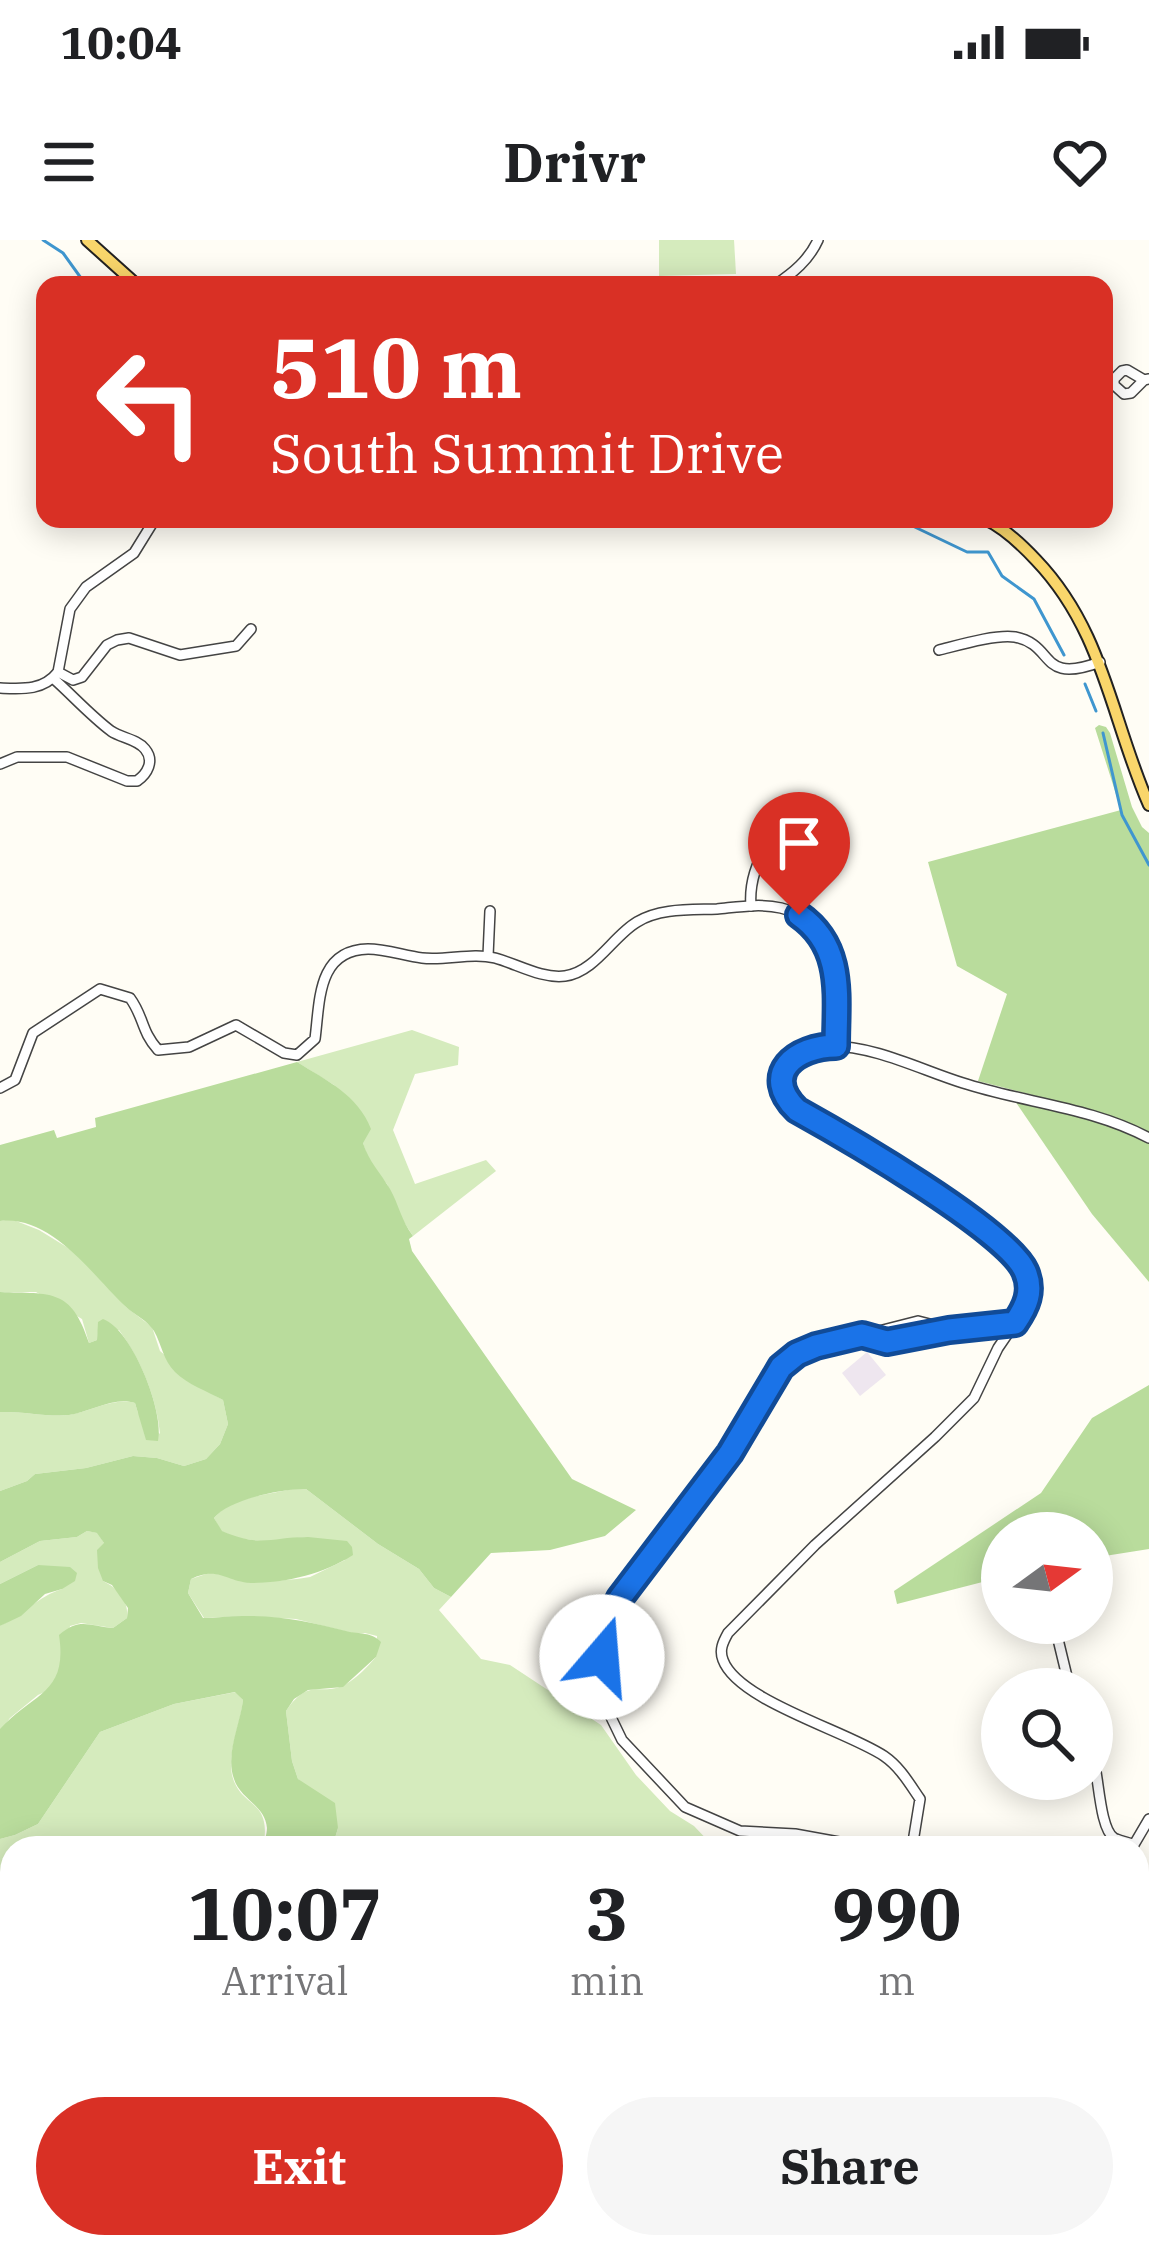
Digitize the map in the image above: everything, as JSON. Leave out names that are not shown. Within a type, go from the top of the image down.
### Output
[{"type":"main road","points":[[87,240],[126,276]]},
{"type":"main road","points":[[997,528],[1047,571],[1084,625],[1149,805]]},
{"type":"street","points":[[789,276],[818,240]]},
{"type":"street","points":[[56,675],[70,609],[86,587],[134,553],[149,528]]},
{"type":"street","points":[[0,688],[32,689],[56,675],[73,680],[117,640],[129,638],[180,656],[236,646],[251,629]]},
{"type":"street","points":[[940,650],[1010,637],[1027,641],[1063,669],[1100,662]]},
{"type":"street","points":[[0,764],[17,757],[67,757],[127,781],[137,782],[145,775],[149,756],[145,748],[113,733],[56,675]]},
{"type":"street","points":[[751,906],[757,862],[769,841]]},
{"type":"street","points":[[0,1088],[15,1080],[33,1033],[100,989],[130,998],[139,1011],[144,1034],[158,1050],[189,1047],[236,1025],[284,1053],[297,1054],[315,1039],[323,976],[344,953],[369,949],[427,959],[488,956],[545,975],[566,976],[582,970],[633,923],[655,913],[751,906],[784,908],[799,915],[826,944],[836,972],[836,1046]]},
{"type":"street","points":[[488,956],[490,910]]},
{"type":"street","points":[[914,1836],[920,1799],[901,1771],[883,1755],[773,1703],[734,1677],[722,1659],[721,1646],[728,1633],[815,1545],[974,1398],[998,1348],[1026,1306],[1030,1288],[1024,1269],[1004,1245],[882,1160],[797,1110],[787,1100],[783,1073],[794,1057],[811,1048],[836,1046],[1099,1117],[1149,1138]]},
{"type":"street","points":[[806,1836],[740,1831],[685,1807],[622,1740],[607,1709],[602,1657],[607,1625],[620,1598],[730,1453],[781,1367],[797,1354],[862,1335],[887,1342],[1015,1323]]},
{"type":"street","points":[[1101,1800],[1105,1827],[1112,1836]]},
{"type":"shaded area","points":[[867,1352],[886,1375],[860,1396],[842,1373]]},
{"type":"green space","points":[[659,240],[734,240],[736,274],[659,276]]},
{"type":"green space","points":[[1099,725],[1110,733],[1132,807],[1149,833],[1149,1133],[1106,1114],[978,1081],[1007,994],[957,966],[928,862],[1121,810],[1095,728]]},
{"type":"green space","points":[[412,1030],[459,1047],[458,1065],[415,1074],[393,1130],[415,1184],[486,1160],[496,1171],[413,1236],[387,1184],[369,1162],[334,1085],[297,1062]]},
{"type":"green space","points":[[297,1062],[340,1090],[371,1129],[363,1143],[413,1236],[409,1239],[412,1251],[572,1479],[636,1510],[605,1536],[550,1550],[491,1553],[451,1597],[306,1489],[243,1501],[214,1518],[222,1531],[236,1536],[257,1540],[308,1537],[347,1541],[352,1547],[353,1555],[318,1572],[254,1583],[201,1575],[191,1579],[188,1593],[203,1618],[282,1618],[369,1635],[381,1642],[376,1657],[343,1687],[308,1690],[286,1711],[298,1779],[335,1803],[336,1836],[266,1836],[265,1820],[237,1786],[232,1770],[243,1700],[235,1692],[174,1704],[100,1732],[38,1824],[0,1836],[0,1729],[53,1681],[59,1635],[79,1624],[113,1628],[127,1618],[128,1608],[112,1585],[103,1581],[97,1550],[104,1543],[97,1533],[40,1541],[0,1562],[0,1491],[35,1474],[133,1456],[184,1466],[206,1459],[220,1444],[228,1424],[223,1400],[175,1372],[151,1327],[70,1250],[37,1228],[0,1221],[0,1145],[54,1130],[57,1138],[96,1127],[95,1118]]},
{"type":"green space","points":[[1015,1101],[1107,1124],[1149,1143],[1149,1282],[1092,1214]]},
{"type":"green space","points":[[11,1219],[78,1254],[126,1307],[152,1327],[160,1351],[223,1400],[228,1424],[220,1444],[206,1459],[184,1466],[133,1456],[35,1474],[0,1491],[0,1412],[69,1415],[110,1403],[135,1403],[138,1413],[160,1434],[146,1379],[119,1330],[98,1331],[97,1340],[89,1343],[82,1319],[36,1292],[0,1292],[0,1221]]},
{"type":"green space","points":[[0,1292],[46,1295],[67,1303],[89,1343],[97,1340],[98,1322],[103,1319],[114,1326],[144,1373],[156,1412],[158,1441],[146,1440],[135,1403],[127,1401],[69,1415],[0,1412]]},
{"type":"green space","points":[[1149,1385],[1149,1549],[1113,1555],[1113,1512],[1012,1512],[1041,1493],[1092,1418]]},
{"type":"green space","points":[[306,1489],[419,1569],[434,1588],[451,1597],[439,1610],[481,1659],[510,1665],[601,1725],[636,1775],[670,1811],[704,1836],[336,1836],[338,1828],[298,1779],[286,1711],[309,1690],[338,1688],[354,1679],[376,1657],[377,1636],[296,1619],[204,1618],[188,1593],[191,1579],[212,1572],[251,1583],[297,1579],[345,1560],[305,1537],[268,1542],[221,1531],[214,1518],[240,1501]]},
{"type":"green space","points":[[87,1531],[98,1533],[104,1543],[103,1581],[121,1596],[127,1618],[113,1628],[70,1626],[61,1668],[49,1690],[10,1718],[0,1732],[0,1626],[62,1589],[38,1565],[0,1584],[0,1562],[40,1541],[77,1537]]},
{"type":"green space","points":[[981,1533],[981,1582],[897,1604],[894,1591]]},
{"type":"green space","points":[[38,1565],[70,1567],[77,1573],[75,1581],[45,1594],[21,1616],[0,1626],[0,1584]]},
{"type":"green space","points":[[236,1692],[243,1700],[231,1757],[232,1775],[260,1812],[264,1836],[11,1836],[38,1824],[100,1732],[174,1704]]},
{"type":"waterway","points":[[43,240],[63,253],[80,276]]},
{"type":"waterway","points":[[917,528],[967,552],[988,552],[1002,576],[1034,599],[1064,655]]},
{"type":"waterway","points":[[1085,684],[1096,711]]},
{"type":"waterway","points":[[1103,733],[1122,815],[1149,865]]},
{"type":"route","points":[[602,1657],[607,1625],[620,1598],[730,1453],[781,1367],[816,1346],[862,1335],[887,1342],[1015,1323],[1026,1306],[1030,1288],[1024,1269],[1004,1245],[787,1100],[783,1073],[794,1057],[811,1048],[836,1046],[834,962],[820,935],[799,915]]}]
